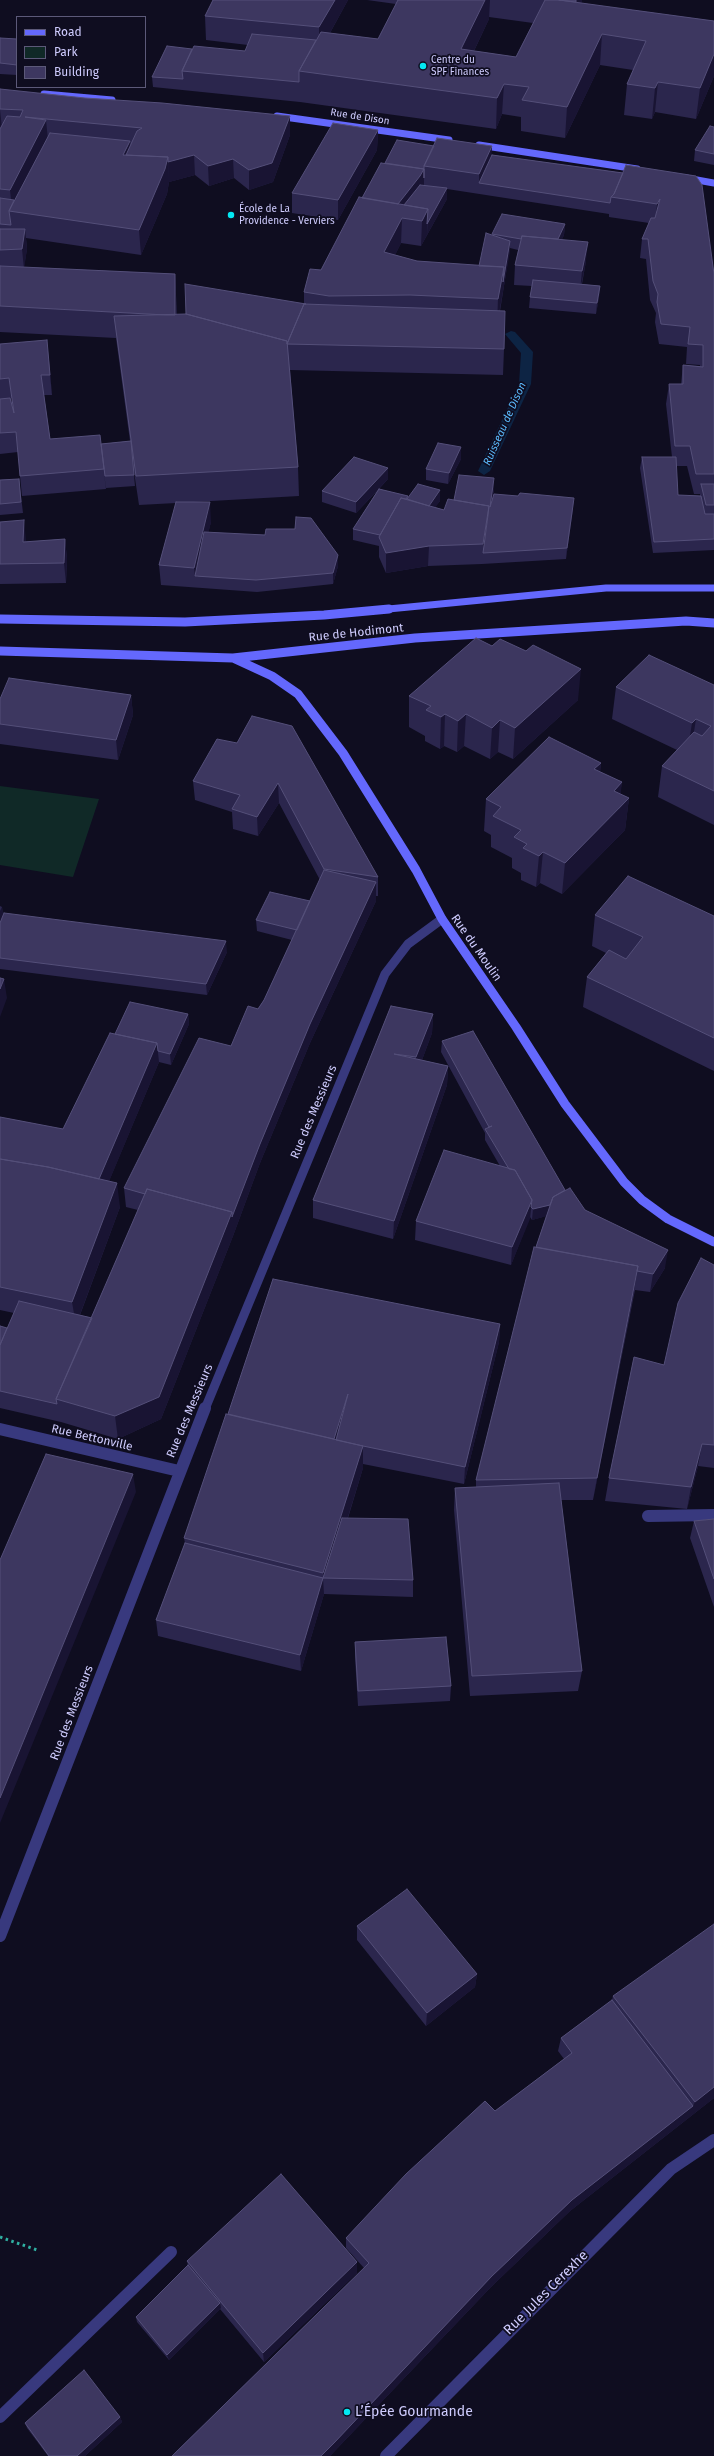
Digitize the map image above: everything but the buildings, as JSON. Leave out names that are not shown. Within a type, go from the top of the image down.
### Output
[{"type":"street","points":[[40,94],[122,101]]},
{"type":"street","name":"Rue de Dison","points":[[268,115],[456,141]]},
{"type":"street","points":[[472,143],[647,171]]},
{"type":"street","points":[[676,176],[714,182]]},
{"type":"street","name":"Rue de Hodimont","points":[[0,619],[185,622],[324,615],[606,588],[714,588]]},
{"type":"street","name":"Rue de Hodimont","points":[[0,651],[232,658],[415,638],[686,622],[714,623]]},
{"type":"street","name":"Rue du Moulin","points":[[232,658],[272,676],[298,694],[343,752],[416,870],[442,920],[511,1020],[565,1104],[624,1182],[642,1200],[668,1220],[714,1242]]},
{"type":"street","name":"Rue des Messieurs","points":[[0,1936],[179,1471],[385,974],[408,944],[442,920]]},
{"type":"street","name":"Rue Bettonville","points":[[0,1430],[179,1471]]},
{"type":"street","points":[[648,1516],[714,1515]]},
{"type":"street","name":"Rue Jules Cerexhe","points":[[386,2456],[489,2350],[671,2169],[714,2140]]},
{"type":"street","points":[[0,2417],[171,2252]]},
{"type":"path","points":[[0,2237],[37,2250]]},
{"type":"green space","points":[[0,786],[99,799],[73,877],[0,865]]},
{"type":"waterway","name":"Ruisseau de Dison","points":[[484,471],[525,384],[527,352],[511,334]]},
{"type":"place","name":"Centre du SPF Finances","points":[[423,66]]},
{"type":"place","name":"École de La Providence - Verviers","points":[[231,215]]},
{"type":"place","name":"L’Épée Gourmande","points":[[347,2412]]}]
